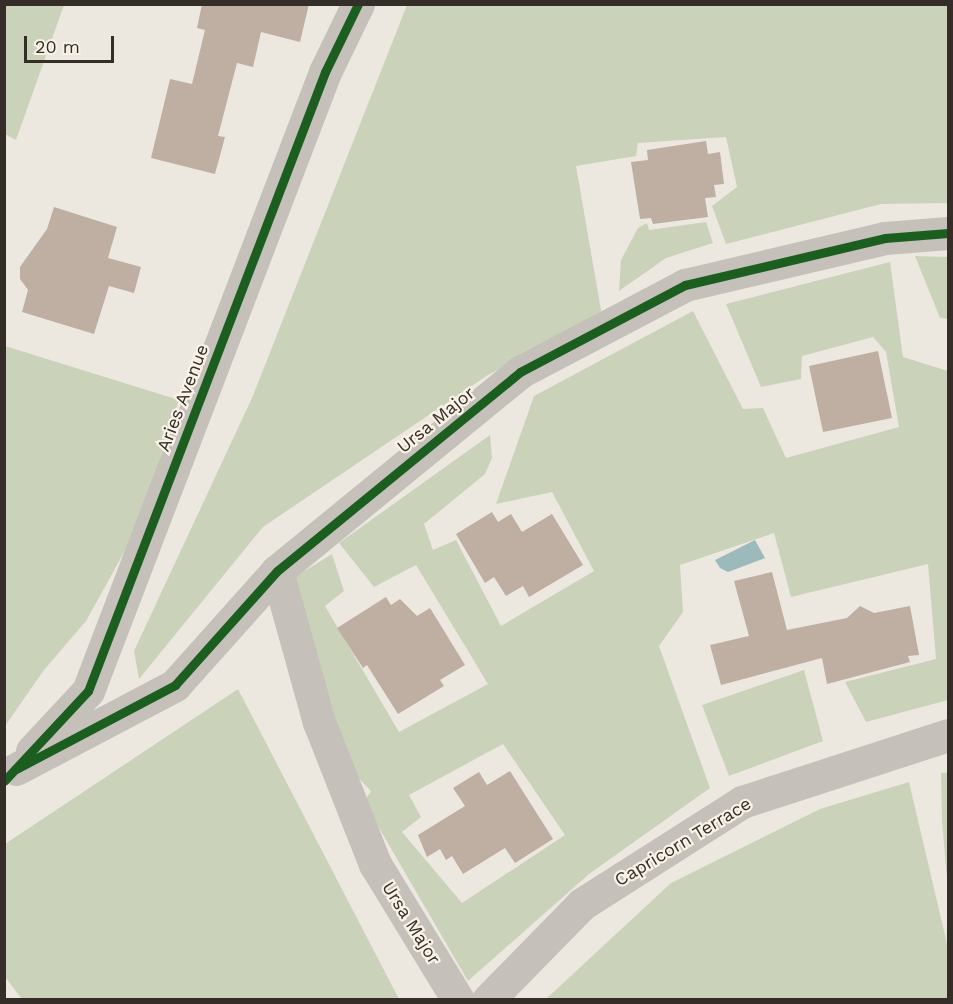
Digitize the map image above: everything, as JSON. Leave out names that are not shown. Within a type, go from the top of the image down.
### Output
[{"type":"street","name":"Aries Avenue","points":[[10,775],[88,691],[325,72],[358,4]]},
{"type":"street","name":"Ursa Major","points":[[10,775],[175,686],[277,571],[520,372],[686,285],[885,238],[948,233]]},
{"type":"street","name":"Ursa Major","points":[[277,571],[319,722],[375,864],[458,999]]},
{"type":"street","name":"Capricorn Terrace","points":[[488,999],[582,904],[742,802],[948,735]]},
{"type":"green space","points":[[5,4],[64,5],[16,140],[5,134]]},
{"type":"green space","points":[[407,5],[948,5],[948,203],[881,204],[726,244],[712,206],[737,187],[726,137],[638,143],[636,156],[576,166],[602,316],[488,375],[263,527],[139,679],[134,651],[252,398]]},
{"type":"green space","points":[[706,222],[713,243],[666,258],[619,291],[621,260],[638,228],[647,223],[649,230]]},
{"type":"green space","points":[[915,256],[948,257],[948,319],[940,318]]},
{"type":"green space","points":[[890,262],[903,357],[948,371],[948,700],[866,722],[845,682],[936,659],[928,564],[791,597],[774,533],[680,565],[683,612],[659,646],[710,788],[589,874],[468,981],[364,802],[371,791],[345,764],[287,582],[332,554],[344,591],[325,606],[399,732],[488,684],[416,565],[374,587],[339,543],[490,435],[492,458],[485,474],[424,524],[433,550],[456,540],[501,626],[594,571],[552,492],[496,504],[534,396],[693,311],[743,409],[763,408],[786,458],[899,427],[886,352],[873,337],[802,356],[801,379],[761,387],[726,304]],"holes":[[[503,744],[565,835],[462,903],[402,832],[421,817],[409,795]]]},
{"type":"green space","points":[[5,346],[179,400],[138,527],[86,621],[44,670],[5,726]]},
{"type":"green space","points":[[804,670],[823,741],[729,776],[702,705]]},
{"type":"green space","points":[[238,689],[399,999],[22,999],[5,977],[5,844]]},
{"type":"green space","points":[[941,773],[948,773],[948,891],[942,821]]},
{"type":"green space","points":[[909,782],[948,948],[948,999],[546,999],[671,883],[820,809]]},
{"type":"water","points":[[755,540],[765,558],[728,572],[720,568],[715,560]]},
{"type":"building","points":[[202,4],[309,4],[300,42],[261,32],[253,67],[237,63],[218,136],[225,137],[215,174],[151,158],[170,79],[192,84],[205,30],[197,28]]},
{"type":"building","points":[[706,141],[708,154],[720,152],[724,184],[714,185],[716,197],[705,198],[708,217],[653,224],[651,218],[640,219],[631,162],[648,160],[647,150]]},
{"type":"building","points":[[54,207],[117,227],[108,258],[141,267],[134,293],[109,286],[94,334],[22,312],[28,290],[20,279],[20,267],[47,229]]},
{"type":"building","points":[[878,351],[892,418],[823,432],[809,366]]},
{"type":"building","points":[[492,512],[498,522],[511,514],[522,532],[552,514],[583,565],[529,597],[523,586],[506,596],[494,577],[485,583],[456,534]]},
{"type":"building","points":[[772,572],[787,630],[847,618],[860,606],[874,613],[910,606],[919,655],[908,656],[910,662],[827,684],[822,658],[721,685],[710,645],[749,636],[734,581]]},
{"type":"building","points":[[386,597],[391,605],[400,599],[417,616],[430,608],[465,665],[440,680],[444,686],[398,714],[367,665],[363,668],[337,628]]},
{"type":"building","points":[[510,771],[553,839],[515,863],[505,848],[463,874],[452,856],[446,860],[440,849],[427,857],[418,835],[465,806],[453,788],[479,772],[487,785]]},
{"type":"cycle path","points":[[4,781],[88,691],[325,72],[358,4]]},
{"type":"cycle path","points":[[16,769],[175,685],[277,571],[520,372],[685,285],[885,238],[948,233]]}]
